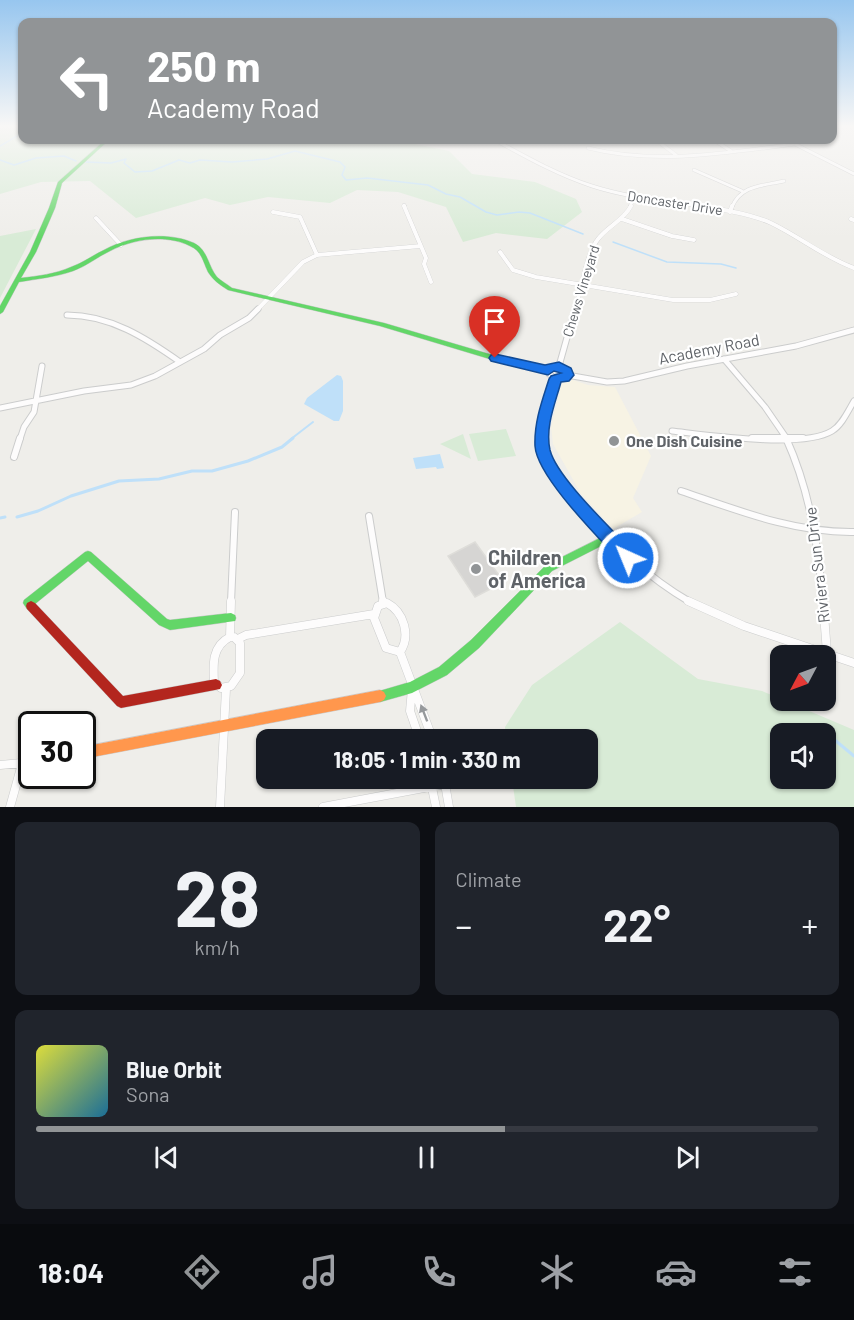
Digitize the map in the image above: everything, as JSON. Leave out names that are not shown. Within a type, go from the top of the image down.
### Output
[{"type":"street","points":[[0,312],[52,208],[60,182],[79,163]]},
{"type":"street","name":"Doncaster Drive","points":[[537,163],[592,186],[634,196],[730,212],[778,226],[826,257],[854,268]]},
{"type":"street","points":[[832,163],[854,174]]},
{"type":"street","points":[[694,170],[742,191]]},
{"type":"street","points":[[730,212],[736,197],[742,191],[784,182]]},
{"type":"street","name":"Chews Vineyard","points":[[559,366],[597,238],[629,212],[634,196]]},
{"type":"street","points":[[404,205],[421,246],[431,282]]},
{"type":"street","points":[[273,212],[298,216],[316,255]]},
{"type":"street","points":[[96,218],[121,245]]},
{"type":"street","points":[[622,219],[672,236],[694,240]]},
{"type":"street","points":[[16,281],[65,272],[121,245],[158,239],[177,240],[192,244],[204,253],[209,275],[216,283],[230,289],[375,322],[495,358],[548,370],[550,367],[559,366],[565,369],[567,375],[562,379],[556,379],[550,376],[548,370]]},
{"type":"street","points":[[0,408],[131,385],[155,376],[204,349],[220,335],[249,318],[303,262],[316,255],[421,246]]},
{"type":"street","points":[[500,252],[509,267],[518,273],[582,285],[680,301],[710,300],[736,294]]},
{"type":"street","points":[[67,315],[96,315],[107,318],[129,328],[141,339],[153,343],[180,362]]},
{"type":"street","name":"Academy Road","points":[[567,375],[615,382],[796,346],[854,330]]},
{"type":"street","name":"Riviera Sun Drive","points":[[724,359],[761,401],[785,438],[806,486],[815,530],[826,645]]},
{"type":"street","points":[[14,457],[24,427],[34,412],[42,366]]},
{"type":"street","points":[[556,379],[541,434],[547,463],[608,538],[661,585],[705,611],[753,631],[800,645]]},
{"type":"street","points":[[672,431],[785,438],[814,437],[833,430],[854,401]]},
{"type":"street","points":[[681,492],[815,530],[854,532]]},
{"type":"street","points":[[226,689],[235,682],[240,673],[241,647],[234,638],[231,618],[235,512]]},
{"type":"street","points":[[369,516],[383,604]]},
{"type":"street","points":[[96,750],[387,695],[428,681],[459,659],[549,568],[608,538]]},
{"type":"street","points":[[226,689],[216,686],[121,702],[28,603],[88,555],[170,625],[231,618]]},
{"type":"street","points":[[383,604],[394,607],[406,636],[406,644],[400,652],[390,650],[384,645],[374,614],[378,606],[383,604]]},
{"type":"street","points":[[216,686],[214,677],[217,646],[220,642],[246,635],[374,614]]},
{"type":"street","points":[[400,652],[429,729]]},
{"type":"street","points":[[836,656],[854,663]]},
{"type":"street","points":[[412,687],[410,711],[416,729]]},
{"type":"street","points":[[220,807],[226,689]]},
{"type":"street","points":[[0,765],[18,764]]},
{"type":"street","points":[[10,807],[18,778]]},
{"type":"street","points":[[323,807],[347,805],[405,789]]},
{"type":"street","points":[[432,789],[436,807]]},
{"type":"street","points":[[446,789],[449,807]]},
{"type":"shaded area","points":[[573,380],[588,385],[615,387],[651,456],[633,498],[642,512],[613,529],[581,494],[553,444],[551,427],[562,382]]},
{"type":"green space","points":[[0,163],[461,163],[472,174],[535,182],[576,199],[582,212],[547,239],[496,233],[463,242],[446,207],[398,192],[357,190],[330,203],[268,197],[230,205],[205,198],[136,218],[90,181],[41,182],[0,194]]},
{"type":"green space","points":[[36,229],[0,298],[0,236]]},
{"type":"green space","points":[[506,429],[516,456],[478,461],[469,434]]},
{"type":"green space","points":[[463,434],[471,459],[440,444]]},
{"type":"green space","points":[[620,622],[698,679],[762,691],[770,694],[770,711],[809,711],[854,730],[854,807],[516,807],[513,789],[598,789],[598,729],[505,729],[532,685]]},
{"type":"water","points":[[337,375],[341,376],[343,381],[343,411],[339,421],[334,421],[304,404],[307,398]]},
{"type":"water","points":[[440,454],[444,468],[416,469],[413,458]]},
{"type":"building","name":"Children of America","points":[[475,542],[504,582],[475,597],[448,556]]},
{"type":"waterway","points":[[7,163],[14,165],[21,163]]},
{"type":"waterway","points":[[102,163],[112,163]]},
{"type":"waterway","points":[[124,163],[135,172],[152,171],[172,163]]},
{"type":"waterway","points":[[341,163],[345,167],[342,175],[346,180],[367,178],[428,185],[446,194],[460,197],[486,212],[497,215],[530,213],[583,234]]},
{"type":"waterway","points":[[613,242],[667,262],[721,264],[736,268]]},
{"type":"waterway","points":[[291,439],[313,422]]},
{"type":"waterway","points":[[17,517],[38,511],[71,496],[119,481],[159,479],[192,471],[212,471],[248,461],[282,447],[293,438]]},
{"type":"waterway","points":[[0,518],[5,517]]},
{"type":"waterway","points":[[836,741],[854,756]]},
{"type":"traffic: fast","points":[[0,312],[33,252],[52,208],[60,182],[82,163]]},
{"type":"traffic: fast","points":[[16,281],[70,270],[127,242],[150,238],[172,239],[183,241],[199,249],[215,278],[230,289],[382,324],[495,358],[548,370]]},
{"type":"traffic: fast","points":[[380,696],[412,687],[443,671],[475,644],[549,568],[608,538]]},
{"type":"traffic: fast","points":[[31,606],[28,603],[88,555],[163,622],[170,625],[231,618]]},
{"type":"traffic: slow","points":[[96,750],[380,696]]},
{"type":"traffic: jam","points":[[31,606],[121,702],[216,685]]},
{"type":"place","name":"One Dish Cuisine","points":[[614,441]]},
{"type":"place","name":"Children of America","points":[[476,569]]},
{"type":"route","points":[[495,358],[548,370],[550,367],[559,366],[567,371],[564,378],[556,379],[542,424],[542,448],[547,463],[570,494],[628,558]]}]
